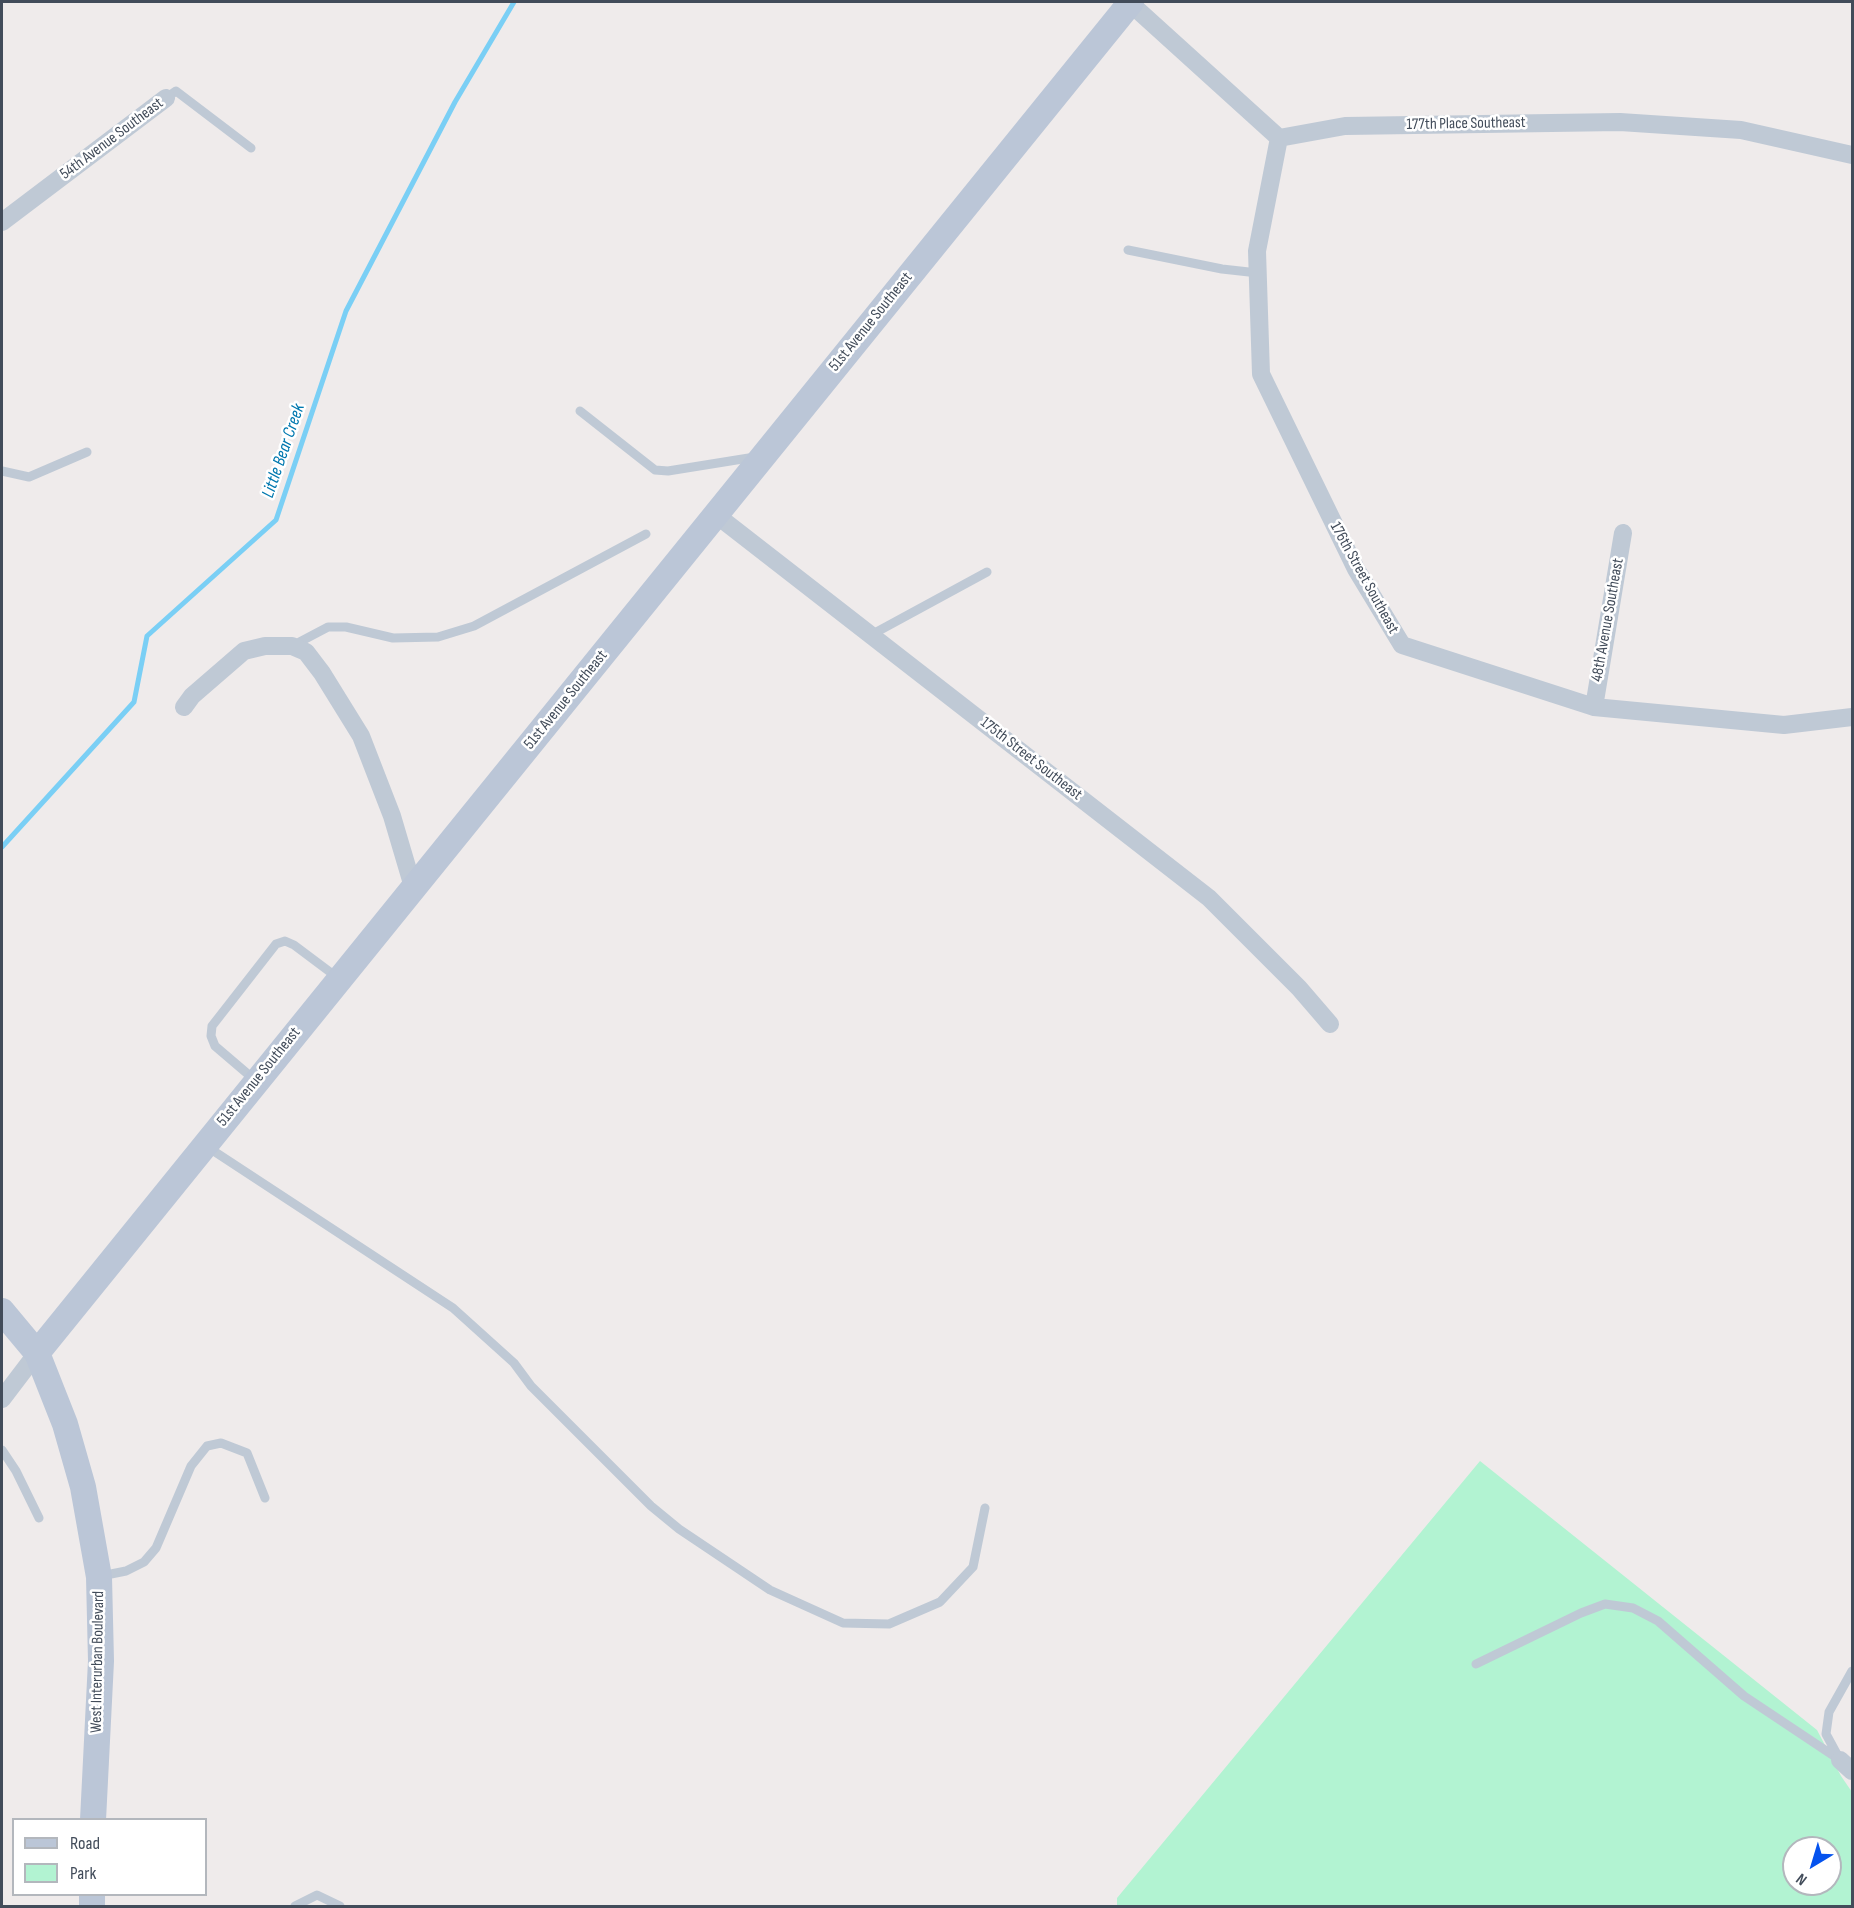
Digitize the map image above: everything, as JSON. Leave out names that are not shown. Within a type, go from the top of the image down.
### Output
[{"type":"street","points":[[1131,2],[1279,138]]},
{"type":"street","name":"51st Avenue Southeast","points":[[2,1399],[204,1145],[1131,2]]},
{"type":"street","name":"54th Avenue Southeast","points":[[2,222],[166,98]]},
{"type":"street","name":"177th Place Southeast","points":[[1279,138],[1345,126],[1620,122],[1742,130],[1852,155]]},
{"type":"street","name":"176th Street Southeast","points":[[1279,138],[1257,251],[1261,374],[1356,569],[1401,645],[1594,707],[1784,725],[1852,717]]},
{"type":"street","name":"175th Street Southeast","points":[[715,514],[1209,898],[1299,988],[1330,1024]]},
{"type":"street","name":"48th Avenue Southeast","points":[[1594,707],[1623,533]]},
{"type":"street","points":[[184,707],[192,696],[244,651],[265,646],[292,646],[306,652],[322,673],[361,736],[392,816],[413,887]]},
{"type":"street","name":"West Interurban Boulevard","points":[[2,1311],[37,1353],[65,1424],[83,1486],[99,1577],[101,1661],[93,1818]]},
{"type":"lane","name":"54th Avenue Southeast","points":[[166,98],[176,91],[251,148]]},
{"type":"lane","points":[[1128,250],[1222,269],[1258,273]]},
{"type":"lane","points":[[580,411],[655,470],[668,471],[763,455]]},
{"type":"lane","points":[[2,471],[29,477],[87,452]]},
{"type":"lane","points":[[292,646],[328,627],[346,627],[393,638],[438,637],[474,626],[646,534]]},
{"type":"lane","points":[[871,635],[987,572]]},
{"type":"lane","points":[[256,1081],[214,1046],[211,1036],[213,1026],[276,944],[285,941],[294,945],[339,978]]},
{"type":"lane","points":[[204,1145],[453,1308],[514,1363],[531,1386],[651,1506],[680,1530],[770,1590],[843,1623],[889,1624],[940,1602],[973,1567],[985,1508]]},
{"type":"lane","points":[[99,1577],[126,1571],[144,1562],[156,1548],[191,1466],[207,1446],[221,1443],[246,1453],[265,1498]]},
{"type":"lane","points":[[2,1450],[39,1518]]},
{"type":"lane","points":[[1476,1664],[1581,1613],[1605,1604],[1634,1608],[1658,1621],[1744,1696],[1846,1766]]},
{"type":"lane","points":[[1846,1766],[1827,1734],[1829,1712],[1852,1671]]},
{"type":"lane","points":[[295,1906],[317,1895],[340,1906]]},
{"type":"green space","points":[[1480,1461],[1817,1730],[1852,1792],[1852,1906],[1117,1906],[1117,1898]]},
{"type":"waterway","name":"Little Bear Creek","points":[[2,847],[134,702],[147,636],[276,520],[346,311],[455,102],[514,2]]}]
